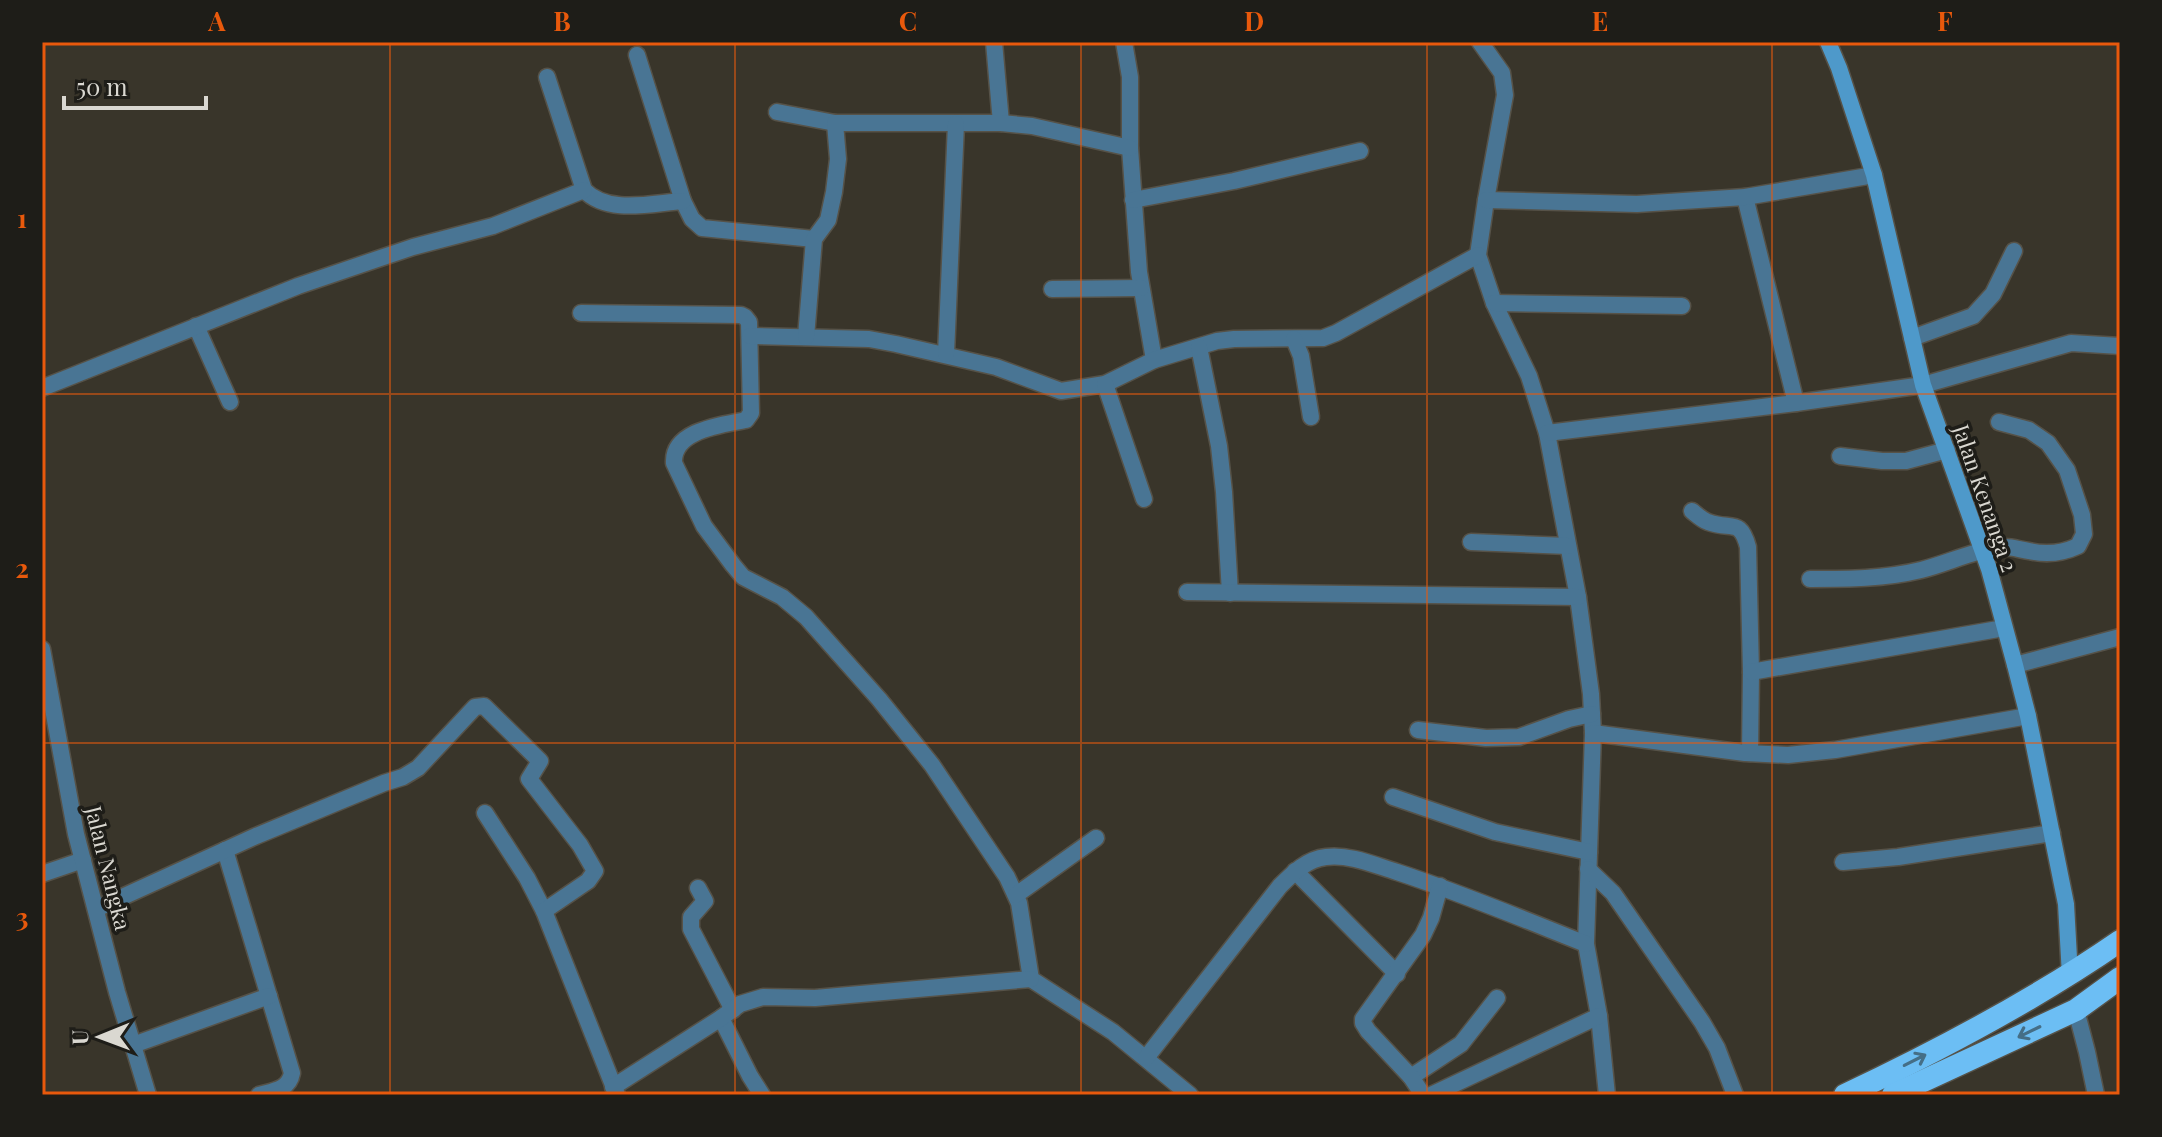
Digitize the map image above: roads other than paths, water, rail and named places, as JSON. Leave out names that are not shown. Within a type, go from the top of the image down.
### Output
[{"type":"highway","points":[[1845,1095],[1984,1025],[2070,976],[2120,941]]},
{"type":"highway","points":[[2070,976],[2076,1010]]},
{"type":"highway","points":[[1893,1095],[2076,1010],[2120,978]]},
{"type":"main road","name":"Jalan Kenanga 2","points":[[1828,42],[1874,175],[1923,385],[1983,551],[2015,665],[2066,904],[2070,976]]},
{"type":"street","points":[[994,42],[1001,123]]},
{"type":"street","points":[[1124,42],[1130,77],[1130,148],[1141,288],[1154,360]]},
{"type":"street","points":[[1480,42],[1502,73],[1505,95],[1478,255],[1494,303],[1529,376],[1547,433],[1578,597],[1591,694],[1593,733],[1586,944],[1599,1016],[1607,1095]]},
{"type":"street","points":[[637,55],[683,201],[692,219],[702,228],[814,239]]},
{"type":"street","points":[[547,77],[584,190],[591,198],[615,205],[683,201]]},
{"type":"street","points":[[777,112],[835,123],[1001,123],[1032,126],[1130,148]]},
{"type":"street","points":[[806,337],[814,239],[828,220],[834,192],[838,159],[835,123]]},
{"type":"street","points":[[946,354],[956,124]]},
{"type":"street","points":[[1133,200],[1234,181],[1360,151]]},
{"type":"street","points":[[1486,200],[1637,204],[1745,197],[1874,175]]},
{"type":"street","points":[[42,388],[298,286],[413,247],[493,226],[584,190]]},
{"type":"street","points":[[1745,197],[1796,403]]},
{"type":"street","points":[[1912,338],[1973,316],[1993,294],[2014,251]]},
{"type":"street","points":[[750,336],[869,339],[946,354],[1020,375],[1061,391],[1105,384],[1154,360],[1234,339],[1323,338],[1478,255]]},
{"type":"street","points":[[1052,289],[1141,288]]},
{"type":"street","points":[[1494,303],[1682,306]]},
{"type":"street","points":[[581,313],[741,315],[749,322],[751,413],[746,420],[697,432],[677,446],[674,463],[704,526],[743,577],[782,597],[806,617],[879,699],[932,765],[1016,895],[1024,925],[1031,979]]},
{"type":"street","points":[[196,326],[230,402]]},
{"type":"street","points":[[1294,339],[1301,356],[1311,417]]},
{"type":"street","points":[[1547,433],[1923,385],[2071,343],[2120,346]]},
{"type":"street","points":[[1199,347],[1219,446],[1230,593]]},
{"type":"street","points":[[1105,384],[1144,499]]},
{"type":"street","points":[[1810,579],[1890,576],[2007,547],[2057,552],[2078,546],[2084,534],[2082,515],[2067,470],[2048,443],[2029,430],[1999,422]]},
{"type":"street","points":[[1840,456],[1906,461],[1947,450]]},
{"type":"street","points":[[1692,511],[1705,522],[1738,528],[1744,533],[1748,547],[1750,753]]},
{"type":"street","points":[[1471,542],[1568,546]]},
{"type":"street","points":[[1187,592],[1578,597]]},
{"type":"street","points":[[1751,672],[2004,628]]},
{"type":"street","points":[[2015,665],[2120,637]]},
{"type":"street","name":"Jalan Nangka","points":[[42,649],[76,834],[148,1095]]},
{"type":"street","points":[[96,909],[225,850],[403,777],[432,755],[475,707],[484,706],[540,761],[529,779],[580,845],[595,871],[588,881],[541,904]]},
{"type":"street","points":[[1418,730],[1486,738],[1519,737],[1592,714]]},
{"type":"street","points":[[1593,733],[1788,755],[1835,750],[2028,716]]},
{"type":"street","points":[[1393,797],[1589,860],[1702,1022],[1717,1048],[1735,1095]]},
{"type":"street","points":[[485,813],[541,904],[615,1091],[740,1004],[763,997],[815,998],[1031,979],[1113,1032],[1190,1095]]},
{"type":"street","points":[[1843,862],[1898,857],[2052,833]]},
{"type":"street","points":[[1016,895],[1096,838]]},
{"type":"street","points":[[225,850],[292,1073],[286,1087],[259,1095]]},
{"type":"street","points":[[1146,1058],[1280,886],[1308,862],[1323,857],[1356,859],[1440,886],[1586,944]]},
{"type":"street","points":[[42,874],[83,860]]},
{"type":"street","points":[[1295,871],[1397,974]]},
{"type":"street","points":[[1423,1095],[1363,1023],[1365,1014],[1397,974],[1427,927],[1440,886]]},
{"type":"street","points":[[698,888],[705,901],[691,917],[691,929],[750,1076],[762,1095]]},
{"type":"street","points":[[133,1045],[269,996]]},
{"type":"street","points":[[1411,1077],[1461,1044],[1497,998]]},
{"type":"street","points":[[2076,1010],[2096,1095]]},
{"type":"street","points":[[1431,1095],[1599,1016]]}]
